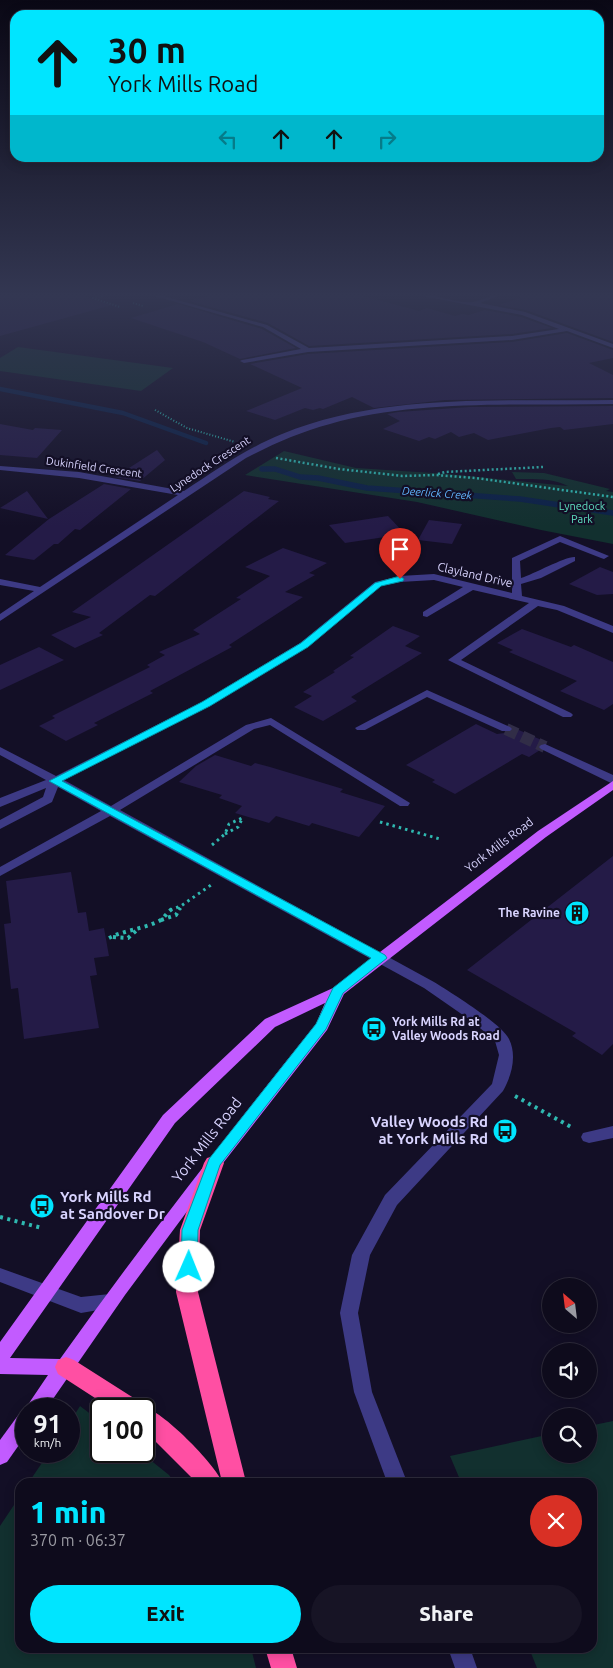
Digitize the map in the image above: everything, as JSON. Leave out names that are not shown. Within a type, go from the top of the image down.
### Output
[{"type":"highway","points":[[214,1163],[190,1230],[187,1292],[233,1478]]},
{"type":"highway","points":[[66,1367],[115,1398]]},
{"type":"highway","points":[[155,1425],[207,1478]]},
{"type":"highway","points":[[280,1653],[284,1668]]},
{"type":"main road","name":"York Mills Road","points":[[0,1357],[169,1119],[270,1023],[338,991],[542,834],[613,785]]},
{"type":"main road","name":"York Mills Road","points":[[43,1398],[110,1302],[214,1163],[322,1026],[338,991]]},
{"type":"main road","points":[[0,1366],[66,1367]]},
{"type":"main road","points":[[0,1456],[15,1435]]},
{"type":"street","name":"Lynedock Crescent","points":[[0,618],[243,456],[260,446],[296,431],[335,421],[384,412],[443,407],[613,402]]},
{"type":"street","name":"Dukinfield Crescent","points":[[0,468],[79,475],[184,494]]},
{"type":"street","points":[[517,597],[515,560],[560,539],[604,556]]},
{"type":"street","points":[[516,582],[538,576],[572,559]]},
{"type":"street","name":"Clayland Drive","points":[[0,804],[12,797],[54,781],[206,704],[304,645],[378,584],[400,579],[434,577],[560,608],[613,630]]},
{"type":"street","points":[[0,582],[42,590]]},
{"type":"street","points":[[428,614],[472,586]]},
{"type":"street","points":[[537,602],[453,660],[567,715]]},
{"type":"street","points":[[361,728],[428,693],[506,729]]},
{"type":"street","points":[[0,872],[109,811],[250,727],[271,721],[404,803]]},
{"type":"street","points":[[545,747],[613,780]]},
{"type":"street","points":[[0,750],[225,875],[429,985],[478,1018],[502,1039],[507,1055],[498,1087],[391,1200],[361,1256],[349,1313],[363,1392],[395,1478]]},
{"type":"street","points":[[0,825],[48,799],[54,781]]},
{"type":"street","points":[[589,1137],[613,1132]]},
{"type":"street","points":[[0,1275],[13,1278],[81,1305],[110,1302]]},
{"type":"street","points":[[461,1653],[466,1668]]},
{"type":"path","points":[[155,410],[204,435],[238,442]]},
{"type":"path","points":[[243,456],[274,458],[339,469],[393,475],[435,475],[476,478],[613,497]]},
{"type":"path","points":[[435,475],[445,472],[543,467]]},
{"type":"path","points":[[198,859],[225,834],[238,828],[242,818],[229,824],[225,834]]},
{"type":"path","points":[[380,822],[440,839]]},
{"type":"path","points":[[161,920],[169,910],[181,906],[225,875]]},
{"type":"path","points":[[139,929],[128,938],[111,937],[123,931],[139,929],[176,916],[181,906]]},
{"type":"path","points":[[498,1087],[589,1137]]},
{"type":"path","points":[[0,1218],[42,1228]]},
{"type":"green space","points":[[6,372],[168,372],[141,391]]},
{"type":"green space","name":"Lynedock Park","points":[[284,451],[356,468],[448,474],[568,486],[549,480],[516,479],[512,472],[544,473],[610,489],[606,491],[613,492],[613,544],[417,502],[245,475]]},
{"type":"green space","points":[[80,1406],[90,1414],[90,1463],[154,1463],[171,1478],[32,1478],[42,1463],[80,1463]]},
{"type":"green space","points":[[613,1421],[613,1668],[537,1668],[531,1653],[597,1653],[597,1478],[459,1478],[450,1456],[542,1436],[542,1463],[597,1463],[597,1424]]},
{"type":"green space","points":[[15,1504],[15,1653],[252,1653],[256,1668],[0,1668],[0,1526]]},
{"type":"building","points":[[267,372],[607,372],[613,375],[613,398],[445,400],[374,408],[352,397],[323,409],[313,410],[305,408],[275,420],[246,411],[302,388]]},
{"type":"building","points":[[613,406],[613,424],[564,430],[560,427],[551,428],[488,440],[474,433],[459,437],[451,432],[435,439],[429,437],[419,441],[383,429],[400,421],[387,414],[398,412],[470,407]]},
{"type":"building","points":[[0,424],[33,430],[35,428],[62,430],[37,458],[0,455]]},
{"type":"building","points":[[157,450],[165,460],[140,481],[115,477]]},
{"type":"building","points":[[104,484],[131,489],[80,530],[75,529],[58,544],[54,544],[34,560],[5,555],[49,519]]},
{"type":"building","points":[[27,491],[48,519],[0,508]]},
{"type":"building","points":[[244,491],[279,501],[155,596],[150,595],[99,633],[103,635],[75,648],[51,635],[91,617],[72,612]]},
{"type":"building","points":[[388,516],[405,534],[345,543],[329,525]]},
{"type":"building","points":[[429,520],[462,524],[452,544],[418,540]]},
{"type":"building","points":[[283,548],[327,563],[309,573],[315,575],[285,592],[303,597],[229,645],[232,647],[150,691],[153,693],[94,723],[98,725],[66,741],[39,726],[55,718],[52,716],[150,667],[147,665],[165,655],[159,652],[200,634],[193,630],[241,599],[236,598],[270,576],[245,567]]},
{"type":"building","points":[[600,567],[613,572],[613,594],[597,595],[569,584]]},
{"type":"building","points":[[393,626],[420,636],[405,646],[422,653],[351,697],[357,701],[323,721],[294,707],[312,696],[303,692],[335,672],[333,671],[354,657],[350,656]]},
{"type":"building","points":[[522,629],[571,647],[574,645],[613,662],[613,704],[604,710],[560,691],[577,681],[509,652],[513,650],[497,643]]},
{"type":"building","points":[[39,647],[64,660],[0,690],[0,665]]},
{"type":"building","points":[[476,724],[497,734],[511,732],[514,729],[512,727],[546,742],[540,744],[537,747],[540,750],[529,757],[522,754],[455,794],[432,782],[435,780],[406,765]]},
{"type":"building","points":[[215,755],[251,766],[255,763],[270,767],[343,789],[340,792],[385,806],[359,837],[312,823],[309,826],[276,816],[269,823],[235,813],[242,806],[219,798],[222,795],[179,782],[196,766]]},
{"type":"building","name":"The Ravine","points":[[613,856],[613,1044],[602,1055],[572,1036],[576,1033],[467,970]]},
{"type":"building","points":[[71,872],[78,913],[86,912],[89,931],[104,928],[109,956],[94,958],[97,975],[90,976],[99,1028],[24,1039],[18,988],[11,989],[4,924],[11,923],[6,881]]},
{"type":"waterway","name":"Deerlick Creek","points":[[0,389],[123,413],[206,443]]},
{"type":"waterway","name":"Deerlick Creek","points":[[262,469],[275,469],[300,477],[318,478],[367,488],[520,499],[613,513]]},
{"type":"tunnel","points":[[506,729],[545,747]]},
{"type":"place","name":"The Ravine","points":[[577,913]]},
{"type":"place","name":"York Mills Rd at Valley Woods Road","points":[[374,1029]]},
{"type":"place","name":"Valley Woods Rd at York Mills Rd","points":[[505,1131]]},
{"type":"place","name":"York Mills Rd at Sandover Dr","points":[[42,1206]]},
{"type":"route","points":[[189,1267],[190,1230],[214,1163],[322,1026],[338,991],[380,958],[54,781],[206,704],[304,645],[378,584],[400,579]]}]
